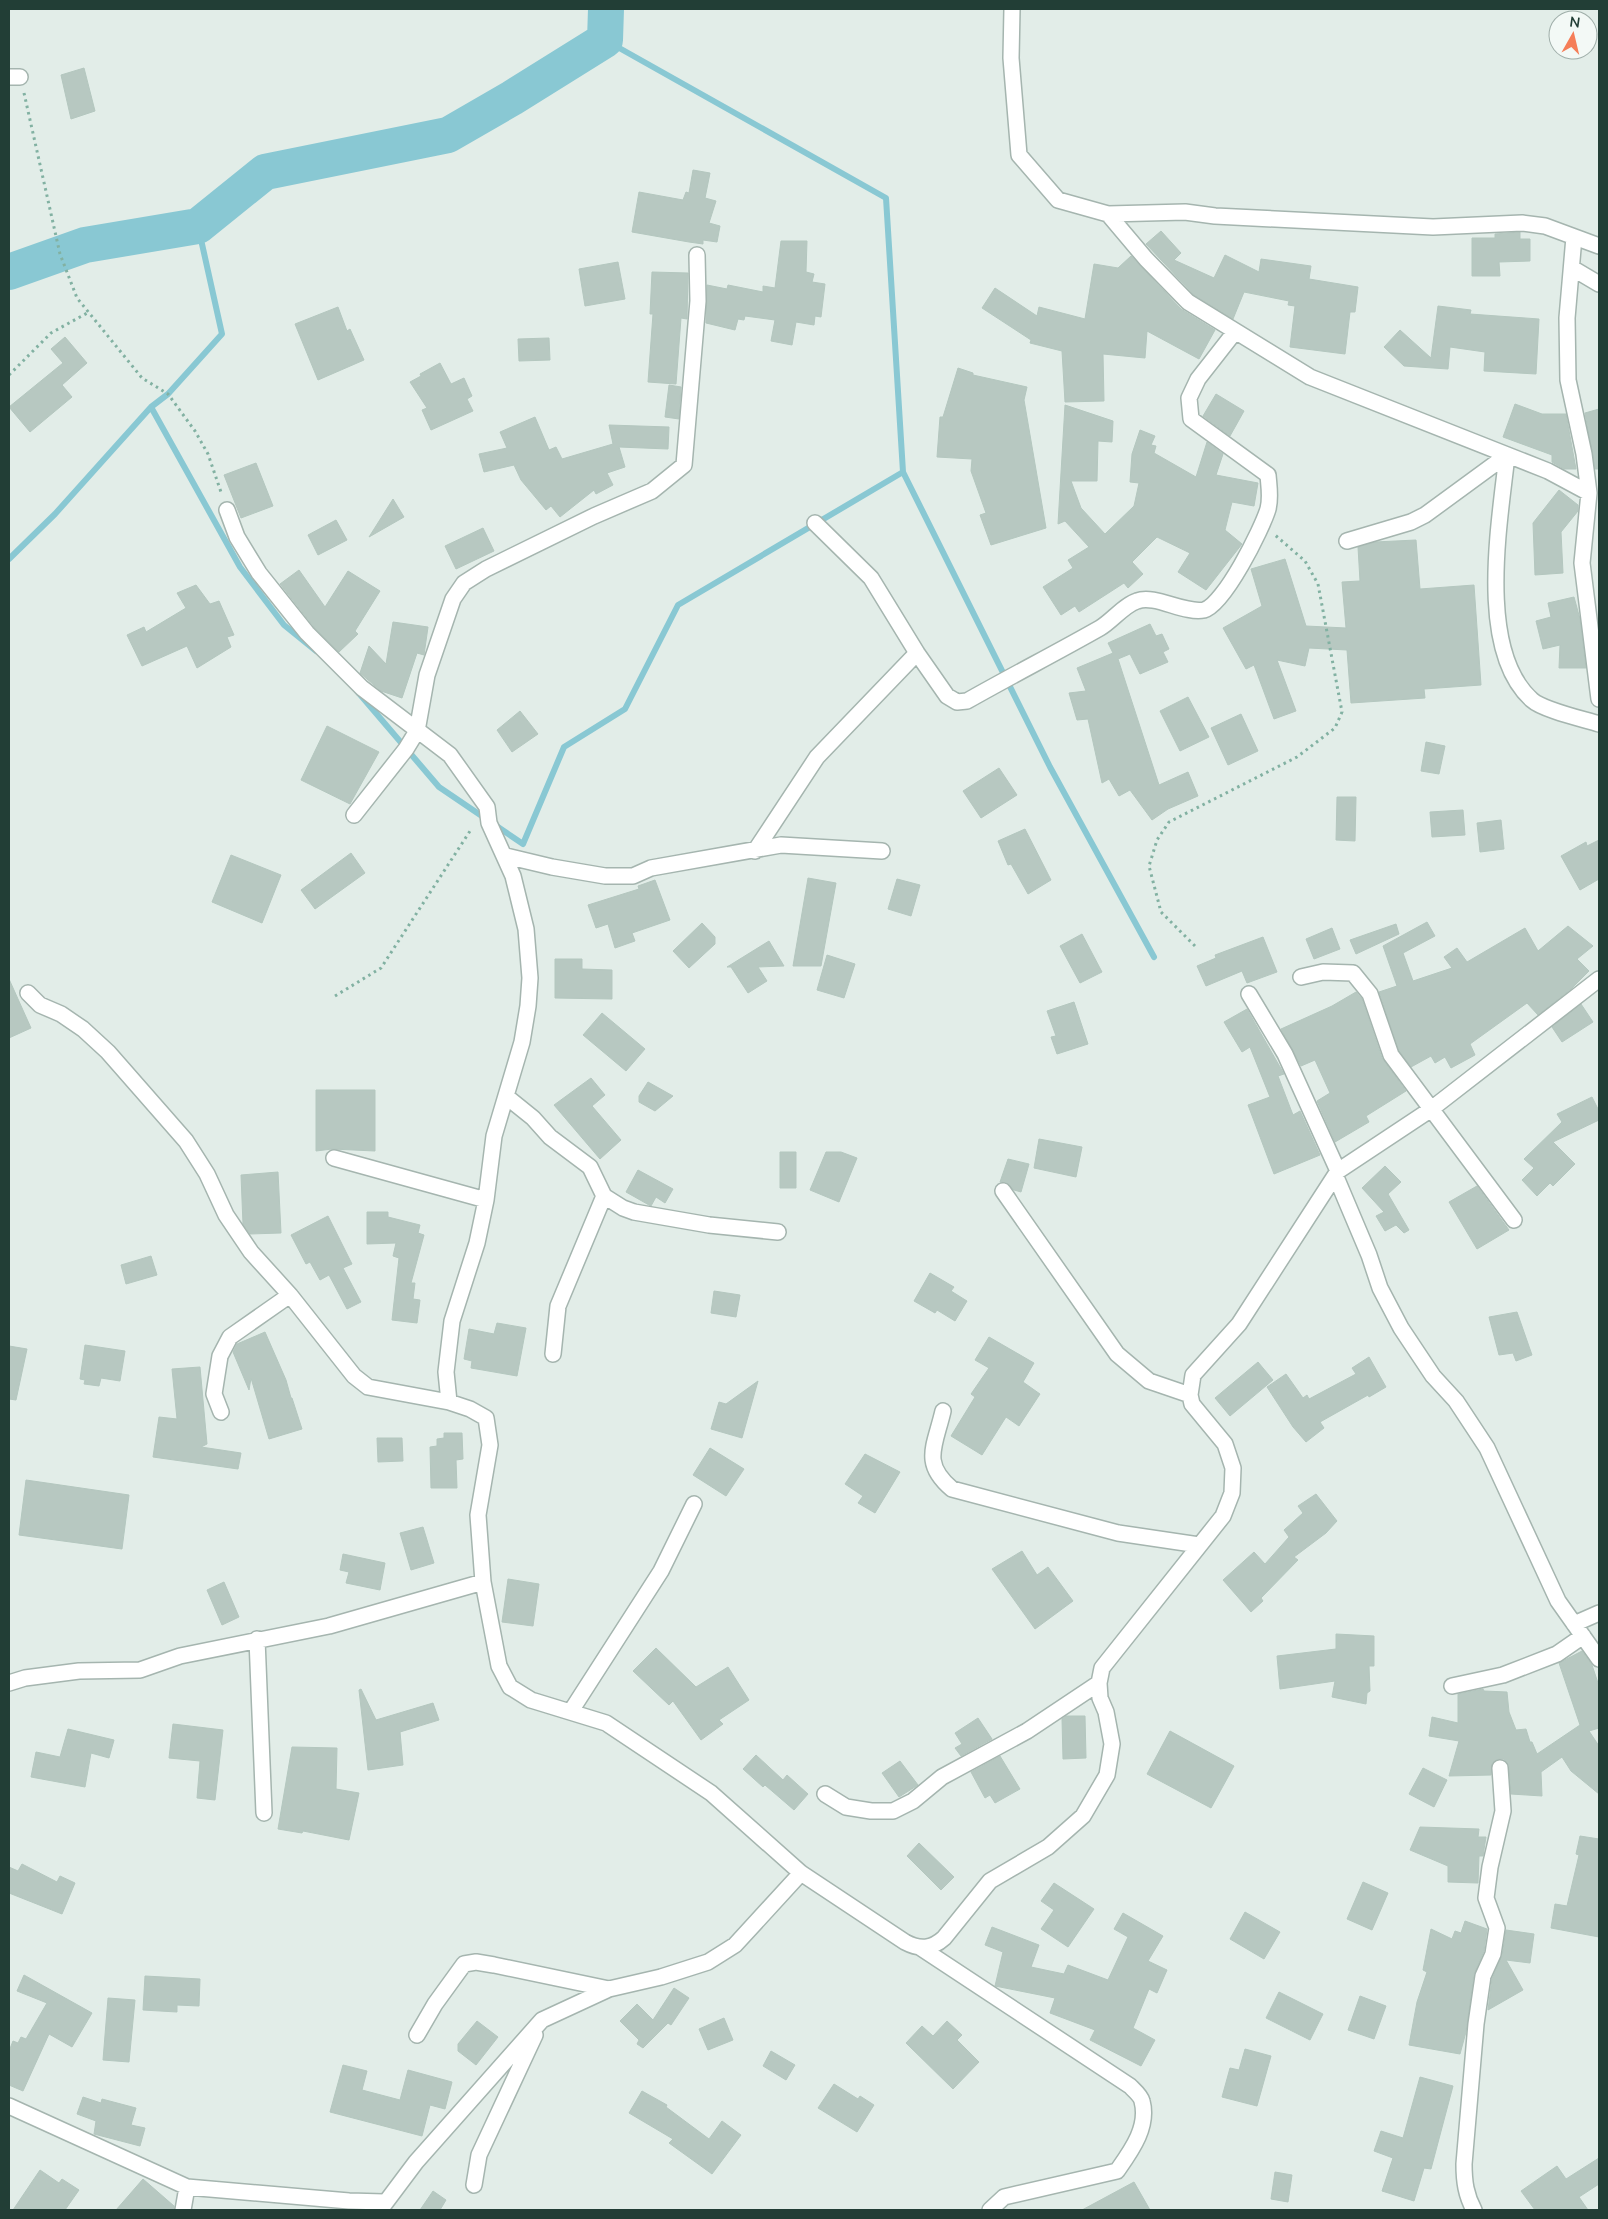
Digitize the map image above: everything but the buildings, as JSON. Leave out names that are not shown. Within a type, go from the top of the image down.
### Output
[{"type":"street","points":[[1012,9],[1011,58],[1019,156],[1058,200],[1108,214],[1185,212],[1216,216],[1433,227],[1522,223],[1545,226],[1599,246]]},
{"type":"street","points":[[1108,214],[1146,259],[1188,302],[1234,333],[1310,378],[1548,471],[1589,493]]},
{"type":"street","points":[[1574,237],[1567,318],[1568,380],[1584,454],[1589,493],[1582,563],[1599,699]]},
{"type":"street","points":[[354,816],[406,749],[417,731],[427,675],[453,599],[464,583],[486,569],[585,520],[652,491],[671,478],[685,463],[686,415],[698,301],[697,255]]},
{"type":"street","points":[[1572,268],[1599,284]]},
{"type":"street","points":[[814,523],[872,578],[917,653],[948,696],[957,702],[967,701],[1103,626],[1137,601],[1147,600],[1191,610],[1205,610],[1222,596],[1241,566],[1267,510],[1270,492],[1268,475],[1191,418],[1188,398],[1198,379],[1234,333]]},
{"type":"street","points":[[1347,541],[1411,522],[1425,515],[1507,455]]},
{"type":"street","points":[[1507,455],[1496,560],[1496,603],[1506,662],[1513,678],[1533,701],[1599,724]]},
{"type":"street","points":[[227,510],[237,537],[259,573],[295,620],[362,688],[450,756],[487,807],[489,823],[506,856],[526,929],[530,978],[522,1042],[507,1097],[498,1118],[486,1200],[469,1271],[452,1321],[446,1372],[449,1402]]},
{"type":"street","points":[[755,851],[818,757],[917,653]]},
{"type":"street","points":[[506,856],[590,874],[633,876],[651,868],[781,845],[882,852]]},
{"type":"street","points":[[1301,978],[1323,972],[1353,973],[1370,994],[1391,1056],[1514,1220]]},
{"type":"street","points":[[921,1948],[938,1944],[990,1881],[1048,1847],[1082,1816],[1107,1775],[1112,1744],[1098,1683],[1102,1668],[1223,1516],[1232,1493],[1233,1468],[1225,1444],[1206,1419],[1198,1413],[1190,1394],[1194,1375],[1239,1324],[1295,1234],[1337,1174],[1430,1110],[1599,979]]},
{"type":"street","points":[[28,993],[44,1007],[61,1014],[83,1029],[132,1078],[186,1141],[207,1174],[226,1214],[251,1252],[290,1294],[354,1376],[368,1387],[449,1402],[470,1409],[486,1418],[490,1445],[478,1515],[483,1582],[499,1666],[507,1683],[515,1691],[531,1700],[606,1722],[710,1793],[801,1873],[905,1942],[921,1948],[1130,2086],[1142,2100],[1143,2123],[1132,2149],[1117,2171],[1004,2197],[990,2210]]},
{"type":"street","points":[[1249,994],[1285,1054],[1337,1174],[1380,1288],[1400,1328],[1433,1376],[1456,1401],[1487,1448],[1558,1601],[1599,1659]]},
{"type":"street","points":[[507,1097],[533,1118],[550,1137],[590,1167],[604,1196],[623,1208],[634,1212],[709,1225],[778,1232]]},
{"type":"street","points":[[334,1158],[486,1200]]},
{"type":"street","points":[[1003,1191],[1117,1354],[1149,1381],[1190,1394]]},
{"type":"street","points":[[553,1354],[558,1306],[604,1196]]},
{"type":"street","points":[[221,1412],[214,1394],[220,1356],[230,1338],[290,1294]]},
{"type":"street","points":[[943,1411],[932,1461],[938,1477],[952,1489],[1118,1533],[1199,1546]]},
{"type":"street","points":[[572,1711],[661,1571],[694,1504]]},
{"type":"street","points":[[9,1683],[25,1678],[79,1671],[140,1670],[180,1656],[329,1626],[483,1582]]},
{"type":"street","points":[[1452,1686],[1503,1675],[1557,1654],[1579,1630],[1599,1613]]},
{"type":"street","points":[[257,1639],[264,1813]]},
{"type":"street","points":[[825,1794],[846,1807],[871,1811],[894,1810],[912,1802],[942,1777],[1027,1731],[1098,1683]]},
{"type":"street","points":[[1474,2210],[1468,2199],[1464,2182],[1464,2164],[1483,1976],[1493,1954],[1497,1928],[1486,1898],[1490,1867],[1503,1811],[1500,1768]]},
{"type":"street","points":[[9,2106],[187,2187],[349,2201],[382,2206],[416,2162],[542,2020],[609,1989],[661,1977],[708,1962],[736,1945],[801,1873]]},
{"type":"street","points":[[417,2036],[435,2004],[464,1964],[476,1962],[609,1989]]},
{"type":"street","points":[[474,2185],[479,2155],[542,2020]]},
{"type":"street","points":[[183,2210],[187,2187]]},
{"type":"path","points":[[14,77],[60,254],[77,298],[142,378],[168,394],[195,431],[215,473],[227,510]]},
{"type":"path","points":[[9,375],[52,333],[89,312]]},
{"type":"path","points":[[1195,946],[1161,912],[1149,866],[1157,840],[1169,822],[1297,757],[1335,728],[1342,712],[1318,584],[1298,554],[1260,524]]},
{"type":"path","points":[[335,996],[381,968],[487,807]]},
{"type":"waterway","points":[[9,272],[85,245],[198,226],[265,172],[448,135],[605,40],[606,9]]},
{"type":"waterway","points":[[605,40],[886,198],[903,472],[1050,767],[1154,957]]},
{"type":"waterway","points":[[9,559],[55,514],[151,407],[168,394],[222,334],[198,226]]},
{"type":"waterway","points":[[151,407],[240,567],[284,625],[316,651]]},
{"type":"waterway","points":[[357,691],[439,787],[523,844],[564,747],[625,709],[678,605],[903,472]]}]
